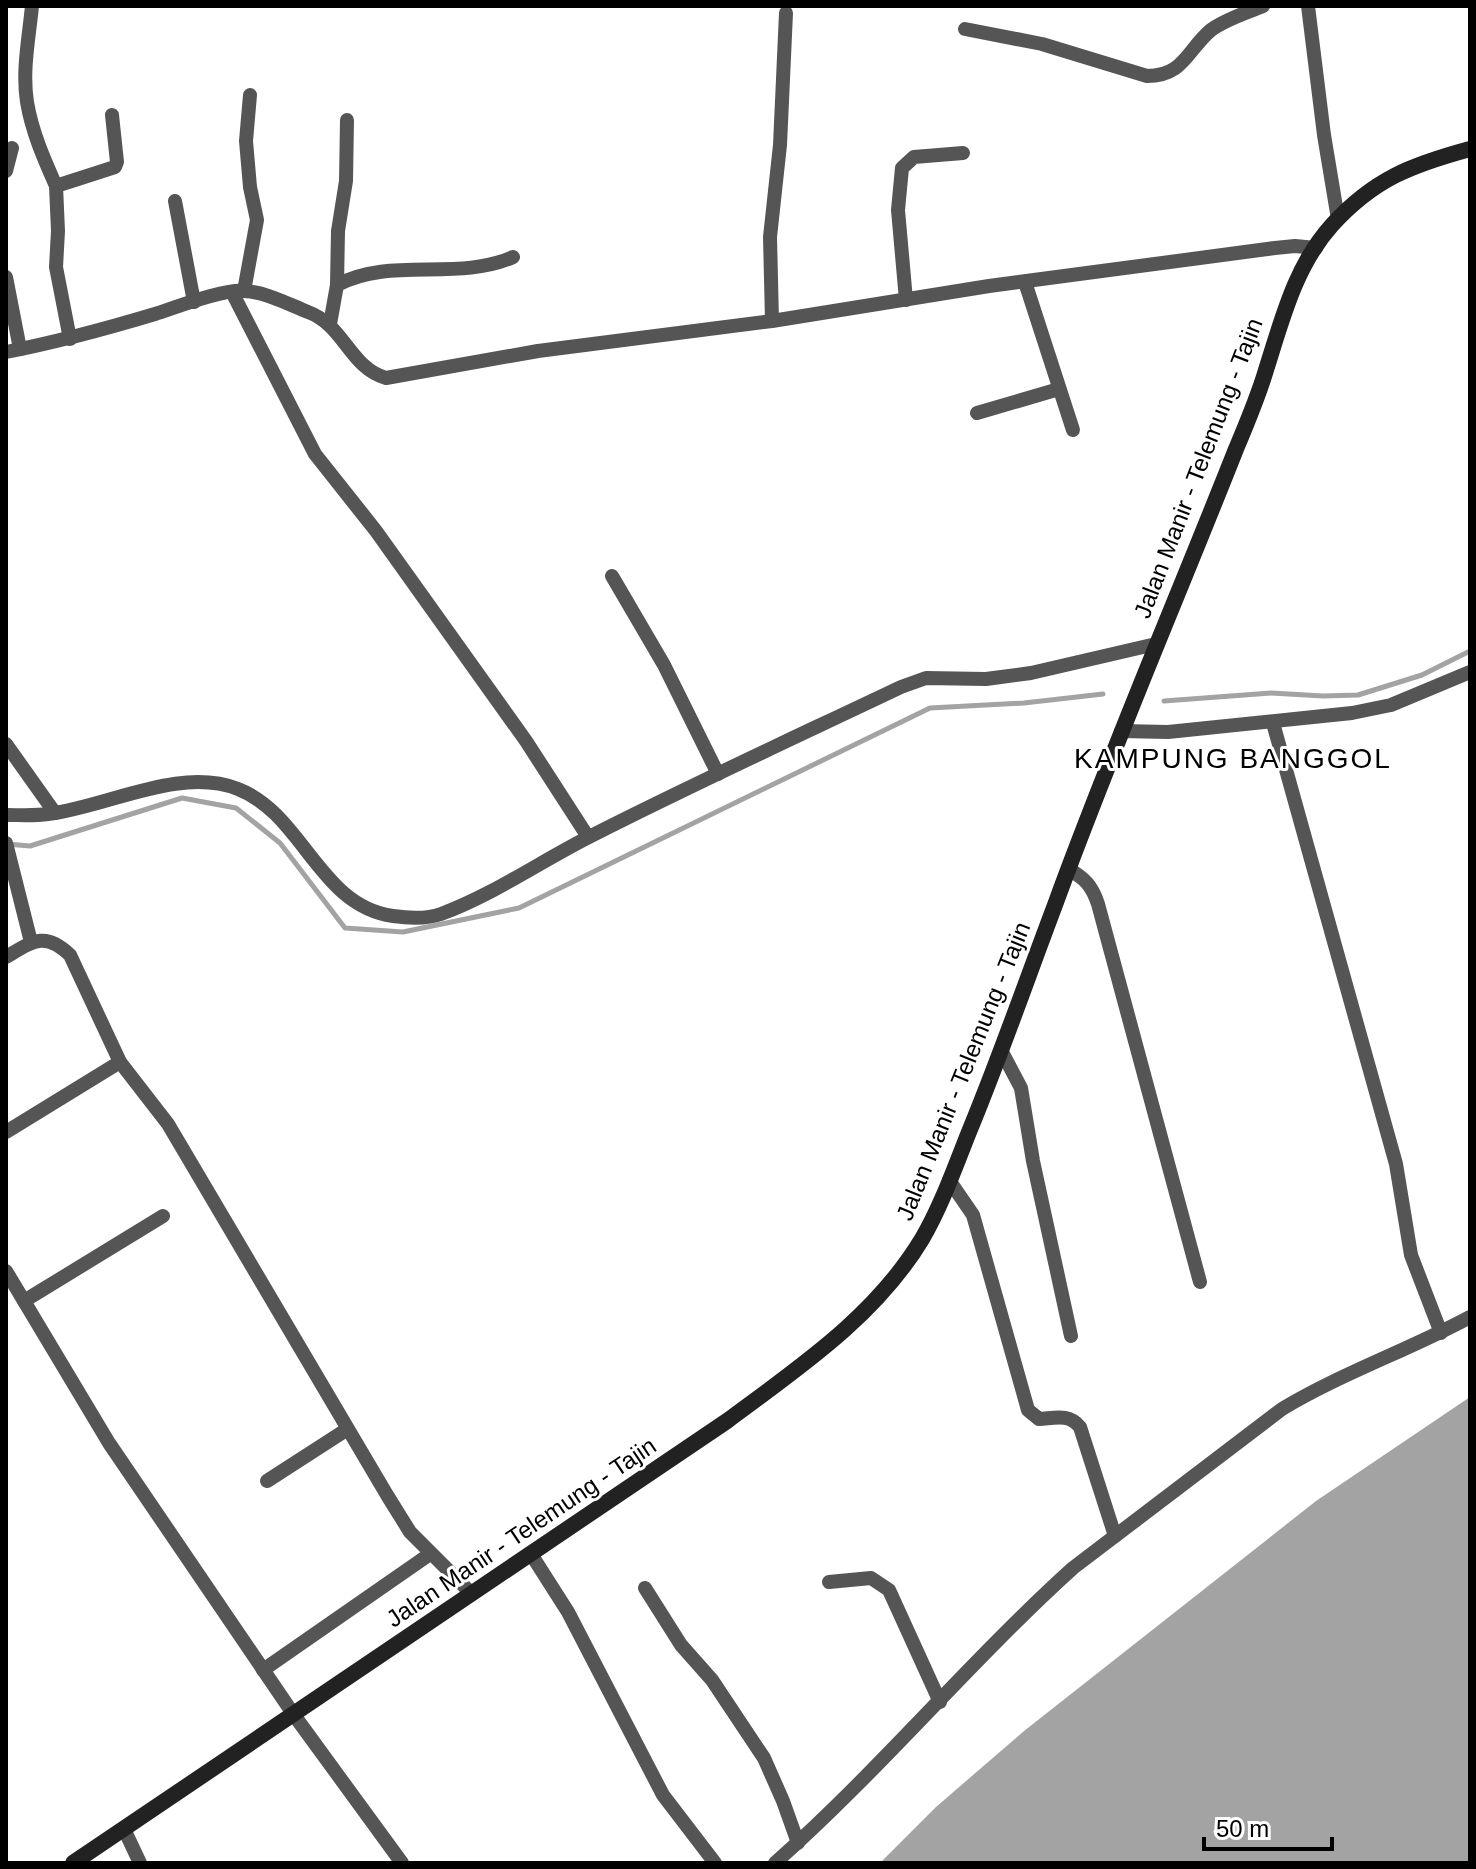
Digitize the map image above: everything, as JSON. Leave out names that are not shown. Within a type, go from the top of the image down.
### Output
[{"type":"main road","name":"Jalan Manir - Telemung - Tajin","points":[[73,1863],[727,1421],[850,1325],[893,1281],[922,1238],[1002,1052],[1121,731],[1265,375],[1288,298],[1316,248],[1338,219],[1361,197],[1414,164],[1470,149]]},
{"type":"street","points":[[32,6],[25,73],[27,100],[37,143],[56,186],[56,267],[70,339]]},
{"type":"street","points":[[965,29],[1042,44],[1147,76],[1161,76],[1179,66],[1212,30],[1263,6]]},
{"type":"street","points":[[1308,6],[1338,219]]},
{"type":"street","points":[[772,321],[770,237],[780,145],[786,13]]},
{"type":"street","points":[[250,95],[246,141],[257,220],[238,291],[315,454],[376,531],[517,728],[588,837]]},
{"type":"street","points":[[56,186],[115,167],[112,115]]},
{"type":"street","points":[[330,324],[337,285],[338,231],[346,181],[347,120]]},
{"type":"street","points":[[6,171],[12,148]]},
{"type":"street","points":[[906,300],[898,210],[902,168],[914,157],[963,153]]},
{"type":"street","points":[[175,201],[194,302]]},
{"type":"street","points":[[6,277],[13,350],[70,339],[238,291],[317,315],[330,324],[363,366],[374,375],[386,378],[538,351],[772,321],[1025,282],[1275,248],[1316,248]]},
{"type":"street","points":[[337,285],[349,278],[393,270],[442,271],[484,266],[513,257]]},
{"type":"street","points":[[1025,282],[1073,430]]},
{"type":"street","points":[[977,413],[1059,389]]},
{"type":"street","points":[[612,576],[664,665],[718,774]]},
{"type":"street","points":[[6,815],[55,813],[180,783],[214,784],[238,789],[267,807],[292,831],[343,894],[359,905],[389,916],[409,918],[438,915],[538,867],[588,837],[901,687],[926,678],[986,679],[1031,673],[1156,644]]},
{"type":"street","points":[[1121,731],[1168,732],[1352,713],[1391,705],[1470,672]]},
{"type":"street","points":[[1273,723],[1396,1164],[1411,1255],[1441,1333]]},
{"type":"street","points":[[6,744],[55,813]]},
{"type":"street","points":[[6,843],[9,865],[31,942]]},
{"type":"street","points":[[1068,869],[1083,877],[1093,889],[1098,904],[1200,1282]]},
{"type":"street","points":[[6,957],[31,942],[45,939],[58,943],[70,955],[120,1062],[168,1124],[346,1430],[410,1532],[472,1594]]},
{"type":"street","points":[[1002,1052],[1021,1088],[1033,1161],[1071,1336]]},
{"type":"street","points":[[6,1132],[120,1062]]},
{"type":"street","points":[[949,1180],[973,1215],[1028,1410],[1039,1419],[1067,1416],[1080,1427],[1115,1536]]},
{"type":"street","points":[[24,1301],[163,1216]]},
{"type":"street","points":[[6,1271],[109,1443],[294,1715],[402,1863]]},
{"type":"street","points":[[775,1863],[940,1702],[1046,1593],[1115,1536],[1306,1394],[1470,1317]]},
{"type":"street","points":[[267,1481],[346,1430]]},
{"type":"street","points":[[263,1670],[430,1554]]},
{"type":"street","points":[[531,1554],[568,1612],[663,1795],[715,1863]]},
{"type":"street","points":[[829,1582],[871,1578],[889,1590],[940,1702]]},
{"type":"street","points":[[645,1588],[681,1645],[712,1680],[764,1758],[798,1843]]},
{"type":"street","points":[[124,1829],[140,1863]]},
{"type":"shaded area","points":[[1470,1397],[1470,1863],[880,1863],[936,1807],[1024,1731],[1316,1501]]},
{"type":"waterway","points":[[1164,701],[1271,693],[1358,695],[1422,675],[1470,651]]},
{"type":"waterway","points":[[7,844],[30,846],[182,798],[236,808],[280,843],[345,928],[403,932],[519,908],[930,708],[1024,703],[1103,694]]},
{"type":"district","name":"KAMPUNG BANGGOL","points":[[1233,758]]}]
